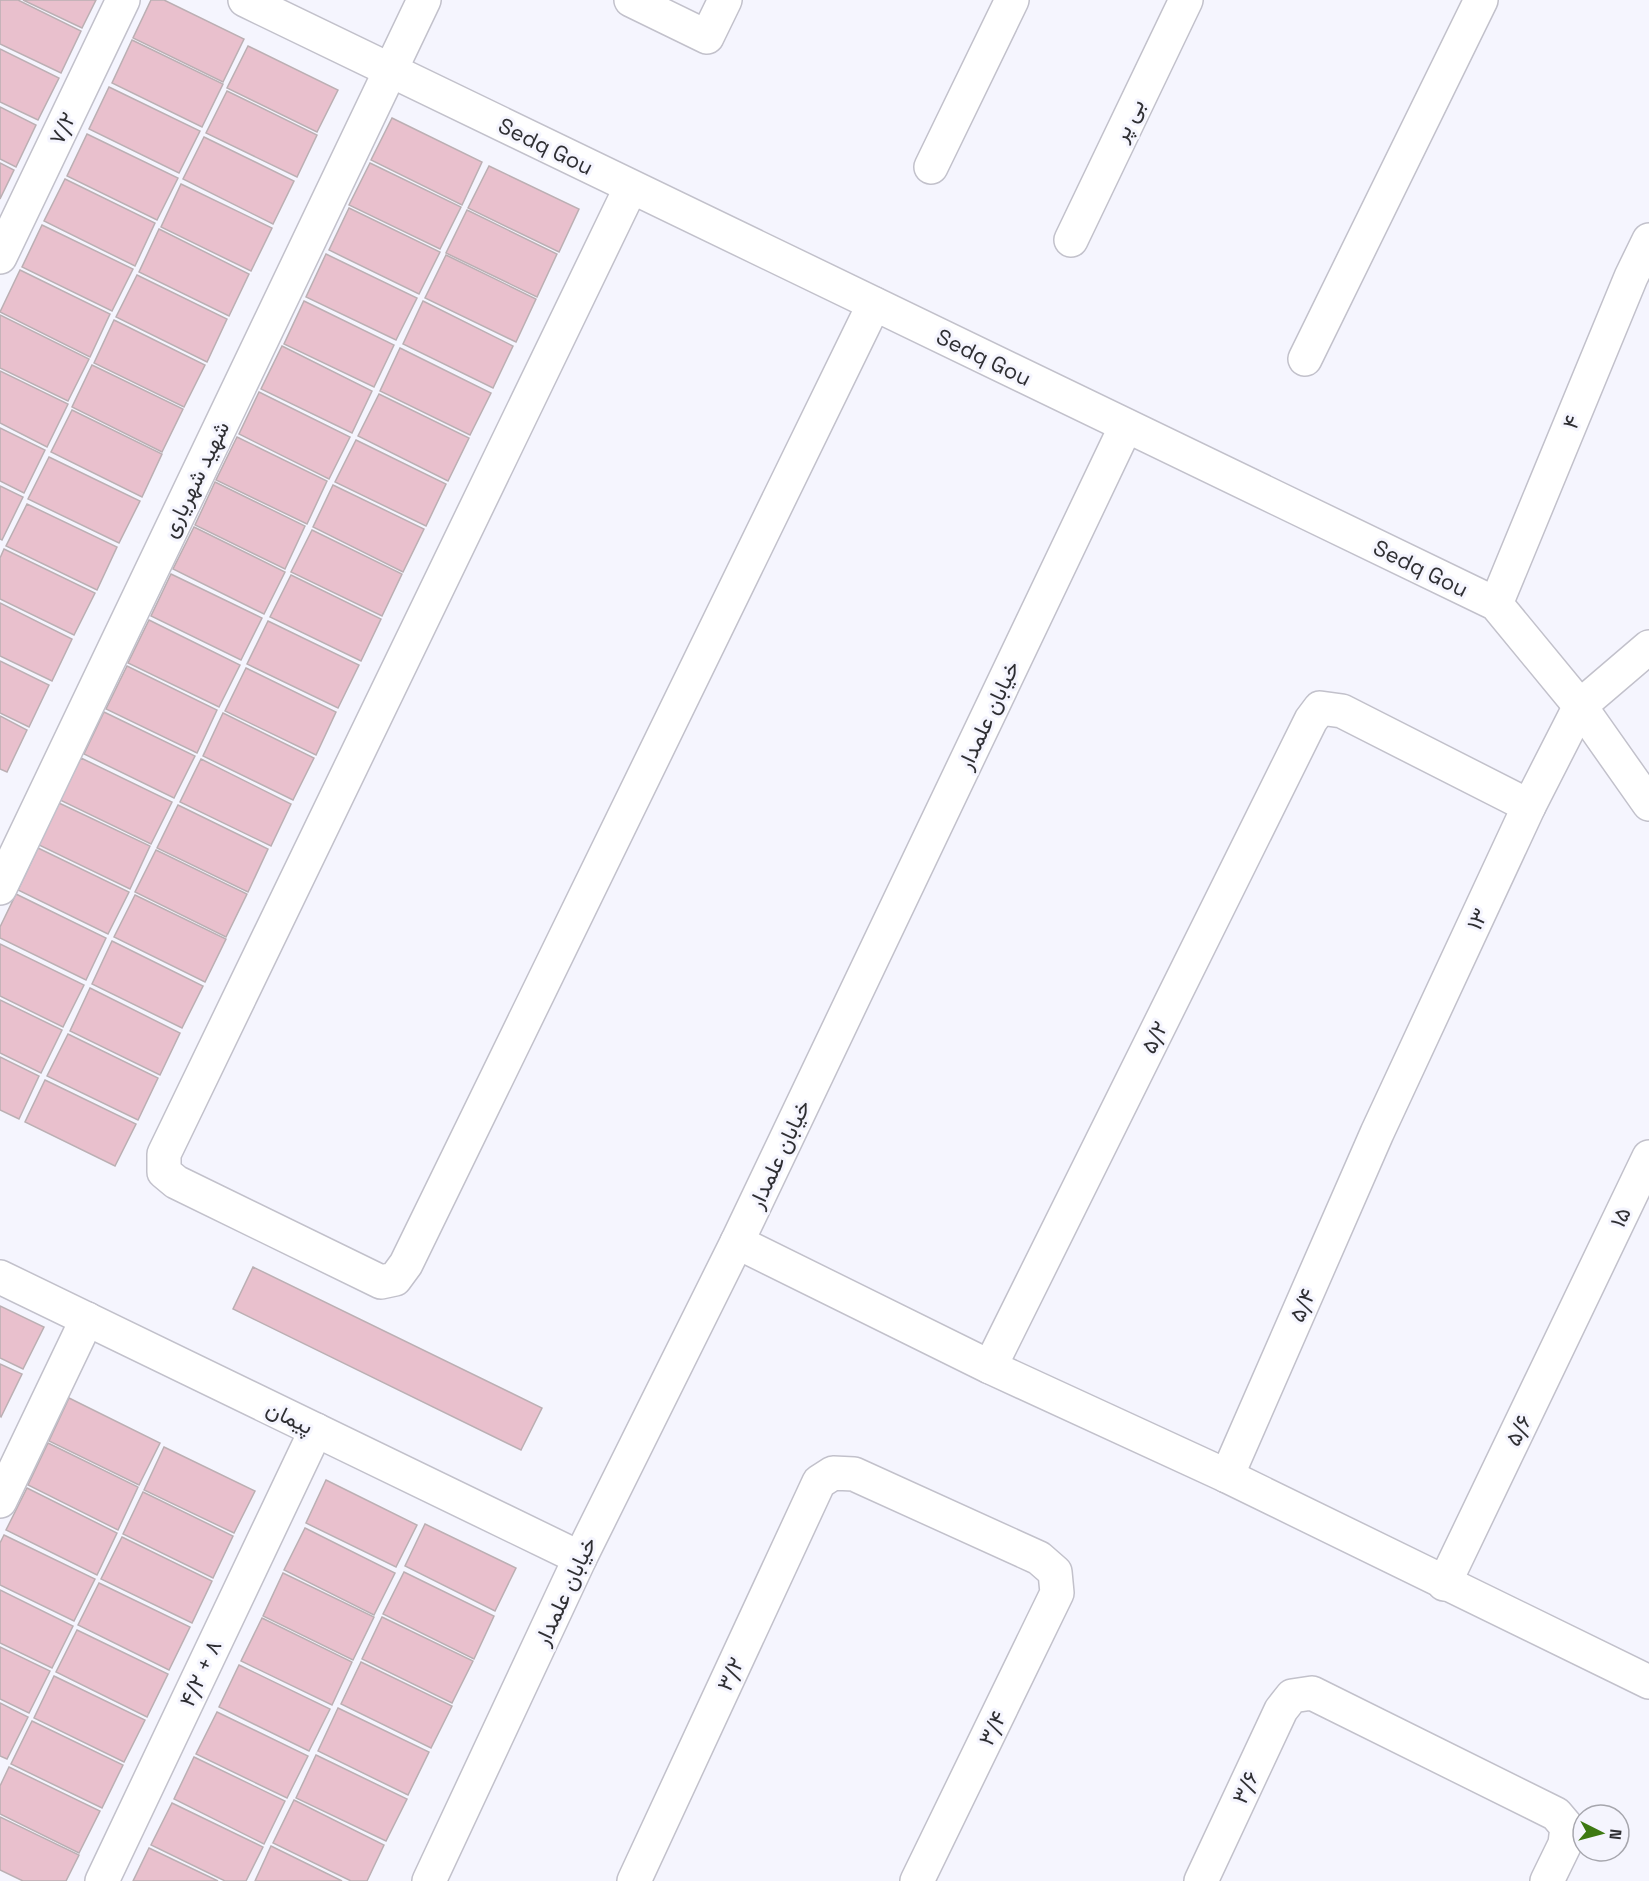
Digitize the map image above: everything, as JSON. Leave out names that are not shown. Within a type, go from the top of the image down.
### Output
[{"type":"street","name":"۷/۲","points":[[0,257],[123,0]]},
{"type":"street","name":"Sedq Gou","points":[[245,0],[1496,604],[1580,706],[1649,804]]},
{"type":"street","name":"شهید شهریاری","points":[[0,888],[424,0]]},
{"type":"street","points":[[631,0],[708,37],[725,0]]},
{"type":"street","points":[[931,167],[1012,0]]},
{"type":"street","name":"بی پر","points":[[1071,240],[1186,0]]},
{"type":"street","points":[[1305,359],[1481,0]]},
{"type":"street","points":[[631,187],[164,1154],[164,1172],[176,1182],[381,1282],[395,1279],[406,1264],[874,304]]},
{"type":"street","name":"۴","points":[[1496,604],[1631,277],[1649,240]]},
{"type":"street","name":"خیابان علمدار","points":[[429,1881],[580,1558],[737,1242],[1125,426]]},
{"type":"street","points":[[1580,706],[1649,647]]},
{"type":"street","name":"۱۳","points":[[1377,1133],[1529,806],[1580,706]]},
{"type":"street","name":"۵/۲","points":[[990,1366],[1311,720],[1320,708],[1342,711],[1529,806]]},
{"type":"street","name":"۵/۴","points":[[1227,1476],[1377,1133]]},
{"type":"street","name":"۱۵","points":[[1591,1276],[1649,1158]]},
{"type":"street","points":[[737,1242],[990,1366],[1227,1476],[1444,1584],[1649,1682]]},
{"type":"street","name":"۵/۶","points":[[1444,1584],[1591,1276]]},
{"type":"street","name":"پیمان","points":[[0,1277],[580,1558]]},
{"type":"street","points":[[0,1501],[87,1319]]},
{"type":"street","name":"۴/۲ + ۸","points":[[102,1881],[316,1430]]},
{"type":"street","name":"۳/۲","points":[[634,1881],[819,1482],[833,1473],[854,1474],[1040,1558],[1055,1572]]},
{"type":"street","name":"۳/۴","points":[[917,1881],[1058,1593],[1055,1572]]},
{"type":"street","name":"۳/۶","points":[[1201,1881],[1281,1710],[1292,1696],[1312,1693],[1556,1814],[1567,1827],[1565,1844],[1547,1881]]},
{"type":"building","points":[[0,0],[18,0],[81,31],[61,73],[0,44]]},
{"type":"building","points":[[23,0],[96,0],[82,28]]},
{"type":"building","points":[[151,0],[164,0],[244,39],[223,82],[133,38]]},
{"type":"building","points":[[132,40],[223,84],[202,127],[112,83]]},
{"type":"building","points":[[248,46],[338,90],[317,132],[227,88]]},
{"type":"building","points":[[0,49],[59,78],[38,120],[0,102]]},
{"type":"building","points":[[109,87],[200,131],[179,173],[89,129]]},
{"type":"building","points":[[227,91],[317,135],[297,177],[206,133]]},
{"type":"building","points":[[0,107],[36,125],[16,167],[0,159]]},
{"type":"building","points":[[392,118],[482,162],[462,205],[371,160]]},
{"type":"building","points":[[87,134],[178,178],[157,220],[67,176]]},
{"type":"building","points":[[204,137],[294,181],[273,224],[183,179]]},
{"type":"building","points":[[0,163],[14,170],[0,199]]},
{"type":"building","points":[[370,163],[461,207],[440,249],[349,205]]},
{"type":"building","points":[[489,166],[579,209],[559,252],[468,208]]},
{"type":"building","points":[[65,179],[155,223],[135,266],[44,221]]},
{"type":"building","points":[[181,184],[272,228],[251,271],[161,227]]},
{"type":"building","points":[[349,208],[440,252],[419,294],[329,250]]},
{"type":"building","points":[[467,210],[557,254],[537,297],[446,253]]},
{"type":"building","points":[[42,225],[133,269],[112,311],[22,267]]},
{"type":"building","points":[[159,229],[249,274],[229,316],[139,272]]},
{"type":"building","points":[[326,254],[417,298],[396,340],[306,297]]},
{"type":"building","points":[[446,255],[536,299],[516,342],[425,298]]},
{"type":"building","points":[[20,270],[110,314],[90,357],[0,312]]},
{"type":"building","points":[[137,275],[227,319],[207,362],[116,317]]},
{"type":"building","points":[[304,301],[394,345],[374,387],[284,344]]},
{"type":"building","points":[[423,301],[513,346],[493,388],[403,344]]},
{"type":"building","points":[[0,315],[89,359],[68,401],[0,368]]},
{"type":"building","points":[[114,320],[205,365],[184,407],[94,363]]},
{"type":"building","points":[[282,346],[372,391],[352,433],[261,389]]},
{"type":"building","points":[[400,348],[491,393],[470,435],[380,391]]},
{"type":"building","points":[[92,365],[183,409],[162,452],[72,407]]},
{"type":"building","points":[[0,371],[68,404],[47,447],[0,423]]},
{"type":"building","points":[[259,392],[350,437],[329,479],[239,434]]},
{"type":"building","points":[[379,394],[469,438],[448,481],[358,436]]},
{"type":"building","points":[[72,410],[162,454],[142,497],[51,452]]},
{"type":"building","points":[[0,428],[45,450],[24,493],[0,481]]},
{"type":"building","points":[[237,437],[327,481],[307,524],[216,480]]},
{"type":"building","points":[[356,440],[446,484],[426,526],[335,482]]},
{"type":"building","points":[[49,457],[140,501],[119,543],[28,499]]},
{"type":"building","points":[[215,482],[305,526],[285,569],[195,525]]},
{"type":"building","points":[[333,485],[424,529],[403,572],[313,527]]},
{"type":"building","points":[[0,486],[23,497],[2,540],[0,539]]},
{"type":"building","points":[[27,504],[117,547],[97,590],[6,546]]},
{"type":"building","points":[[194,527],[285,572],[264,614],[173,569]]},
{"type":"building","points":[[312,530],[402,574],[382,616],[291,572]]},
{"type":"building","points":[[4,549],[95,593],[74,635],[0,599],[0,558]]},
{"type":"building","points":[[171,574],[262,618],[241,660],[151,616]]},
{"type":"building","points":[[291,575],[381,619],[361,661],[270,617]]},
{"type":"building","points":[[0,603],[72,639],[52,681],[0,656]]},
{"type":"building","points":[[149,620],[240,665],[219,707],[128,663]]},
{"type":"building","points":[[268,621],[359,665],[338,708],[247,664]]},
{"type":"building","points":[[0,661],[49,685],[29,727],[0,713]]},
{"type":"building","points":[[127,666],[217,710],[197,753],[106,709]]},
{"type":"building","points":[[246,668],[336,712],[316,755],[225,711]]},
{"type":"building","points":[[104,712],[195,756],[174,798],[84,754]]},
{"type":"building","points":[[223,713],[314,758],[293,800],[203,756]]},
{"type":"building","points":[[0,716],[27,730],[7,772],[0,769]]},
{"type":"building","points":[[81,758],[172,802],[151,844],[60,800]]},
{"type":"building","points":[[201,759],[291,804],[271,846],[180,802]]},
{"type":"building","points":[[59,803],[150,846],[130,889],[39,845]]},
{"type":"building","points":[[178,805],[268,849],[248,892],[157,848]]},
{"type":"building","points":[[38,848],[129,892],[108,934],[18,890]]},
{"type":"building","points":[[156,850],[247,894],[226,937],[135,892]]},
{"type":"building","points":[[16,894],[106,938],[86,980],[0,938],[0,927]]},
{"type":"building","points":[[135,895],[226,939],[205,982],[114,937]]},
{"type":"building","points":[[112,941],[203,986],[182,1028],[92,984]]},
{"type":"building","points":[[0,944],[84,985],[63,1027],[0,996]]},
{"type":"building","points":[[90,988],[180,1033],[160,1075],[70,1031]]},
{"type":"building","points":[[0,1000],[62,1030],[41,1073],[0,1053]]},
{"type":"building","points":[[68,1034],[158,1078],[138,1120],[47,1076]]},
{"type":"building","points":[[0,1057],[39,1076],[19,1119],[0,1110]]},
{"type":"building","points":[[45,1080],[136,1124],[115,1166],[25,1122]]},
{"type":"building","points":[[253,1267],[542,1408],[521,1450],[233,1309]]},
{"type":"building","points":[[0,1306],[44,1327],[23,1369],[0,1358]]},
{"type":"building","points":[[0,1364],[22,1374],[1,1417],[0,1416]]},
{"type":"building","points":[[69,1398],[160,1443],[139,1485],[49,1441]]},
{"type":"building","points":[[48,1443],[138,1487],[118,1530],[28,1485]]},
{"type":"building","points":[[164,1447],[255,1491],[234,1533],[144,1490]]},
{"type":"building","points":[[326,1480],[417,1525],[396,1567],[306,1523]]},
{"type":"building","points":[[27,1488],[117,1533],[97,1575],[6,1530]]},
{"type":"building","points":[[143,1492],[233,1536],[213,1578],[123,1534]]},
{"type":"building","points":[[425,1524],[516,1568],[495,1611],[405,1566]]},
{"type":"building","points":[[305,1528],[395,1573],[374,1615],[284,1570]]},
{"type":"building","points":[[4,1535],[95,1579],[74,1621],[0,1585],[0,1543]]},
{"type":"building","points":[[122,1537],[212,1581],[192,1623],[101,1579]]},
{"type":"building","points":[[404,1572],[494,1616],[474,1659],[383,1614]]},
{"type":"building","points":[[283,1573],[374,1617],[353,1660],[263,1616]]},
{"type":"building","points":[[99,1583],[190,1627],[169,1670],[78,1625]]},
{"type":"building","points":[[0,1590],[73,1626],[52,1668],[0,1643]]},
{"type":"building","points":[[382,1617],[473,1661],[452,1703],[362,1659]]},
{"type":"building","points":[[262,1618],[352,1662],[332,1705],[241,1661]]},
{"type":"building","points":[[77,1630],[168,1674],[147,1717],[56,1672]]},
{"type":"building","points":[[0,1647],[50,1671],[29,1713],[0,1699]]},
{"type":"building","points":[[361,1662],[452,1706],[431,1748],[341,1704]]},
{"type":"building","points":[[239,1665],[330,1709],[309,1751],[219,1707]]},
{"type":"building","points":[[54,1676],[145,1720],[124,1762],[34,1718]]},
{"type":"building","points":[[0,1703],[28,1717],[7,1759],[0,1756]]},
{"type":"building","points":[[338,1708],[429,1752],[408,1795],[318,1751]]},
{"type":"building","points":[[217,1712],[308,1756],[287,1798],[196,1754]]},
{"type":"building","points":[[32,1721],[123,1765],[102,1808],[11,1764]]},
{"type":"building","points":[[316,1755],[407,1799],[386,1841],[296,1798]]},
{"type":"building","points":[[194,1757],[285,1801],[264,1844],[174,1799]]},
{"type":"building","points":[[9,1767],[100,1811],[79,1853],[0,1814],[0,1786]]},
{"type":"building","points":[[294,1800],[384,1845],[367,1881],[351,1881],[273,1843]]},
{"type":"building","points":[[172,1803],[263,1847],[246,1881],[225,1881],[151,1845]]},
{"type":"building","points":[[0,1817],[79,1855],[66,1881],[23,1881],[0,1870]]},
{"type":"building","points":[[271,1846],[342,1881],[255,1881]]},
{"type":"building","points":[[149,1848],[218,1881],[133,1881]]}]
